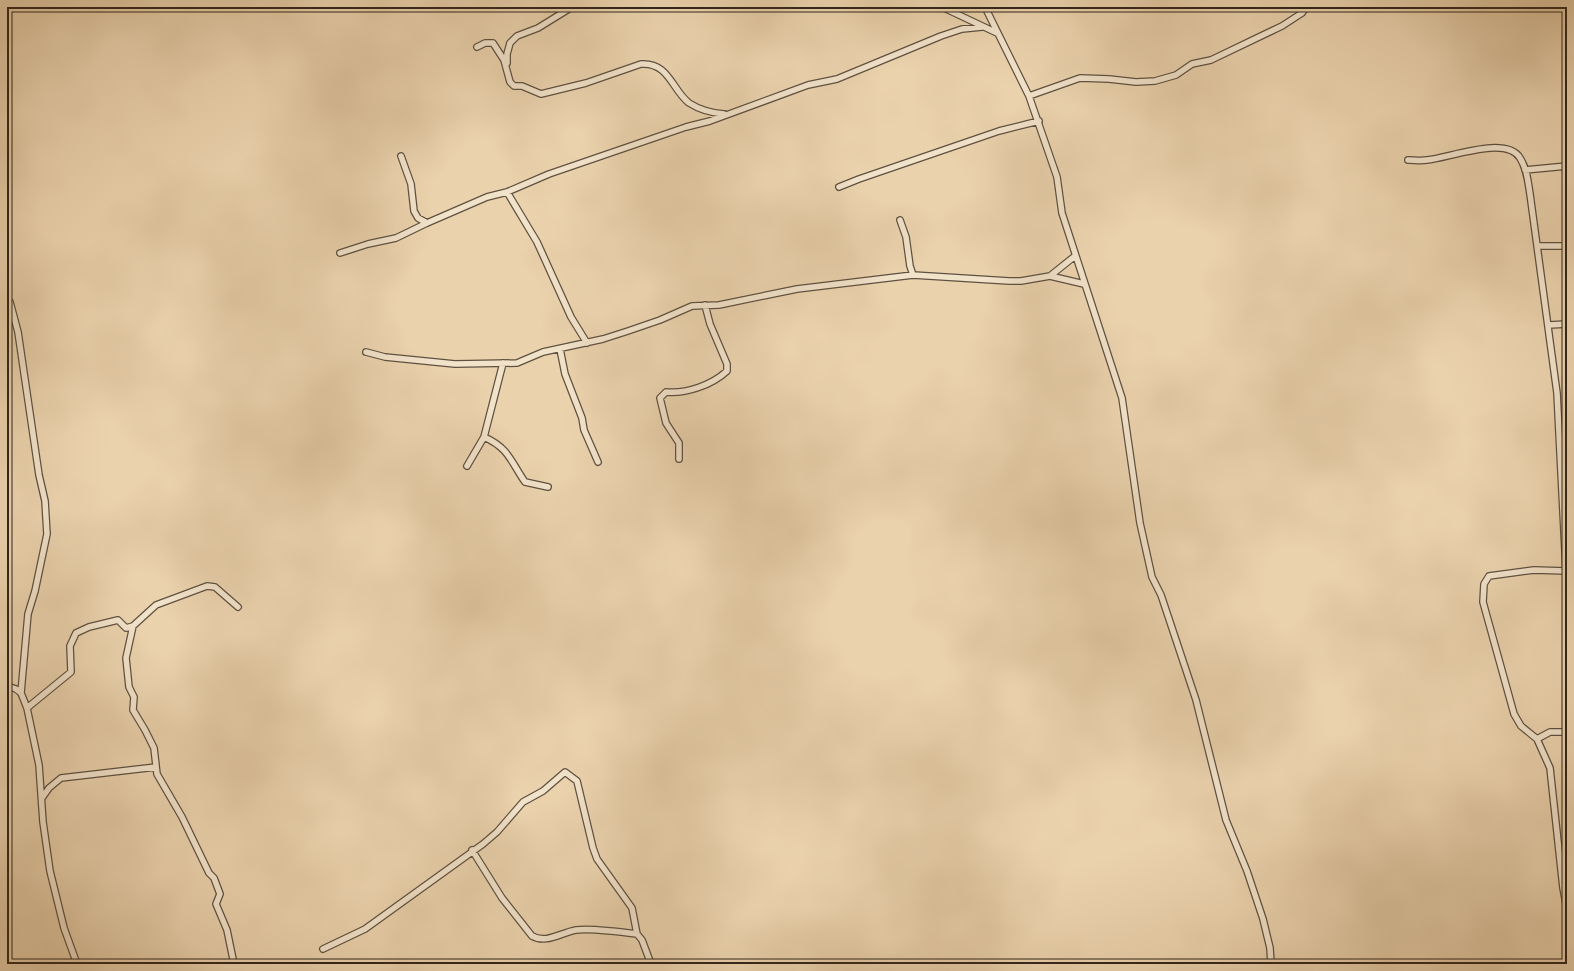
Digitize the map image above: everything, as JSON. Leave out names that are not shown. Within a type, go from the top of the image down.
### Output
[{"type":"street","points":[[507,70],[507,54],[510,43],[513,39],[538,28],[572,7]]},
{"type":"street","points":[[942,7],[997,33]]},
{"type":"street","points":[[985,7],[1029,96],[1039,121],[1057,177],[1062,212],[1122,398],[1140,523],[1152,576],[1161,595],[1196,700],[1226,820],[1247,871],[1263,919],[1270,948],[1271,964]]},
{"type":"street","points":[[1029,96],[1080,78],[1136,82],[1155,80],[1176,75],[1192,64],[1211,60],[1282,26],[1302,13],[1306,7]]},
{"type":"street","points":[[340,253],[368,244],[396,238],[487,197],[508,192],[549,174],[686,127],[710,121],[808,85],[837,79],[941,36],[962,29],[982,27]]},
{"type":"street","points":[[477,47],[485,43],[493,43],[504,60],[510,82],[514,86],[522,86],[541,94],[566,89],[641,64],[650,63],[667,75],[688,102],[712,113],[727,114]]},
{"type":"street","points":[[839,187],[999,131],[1039,121]]},
{"type":"street","points":[[1408,160],[1426,160],[1483,148],[1506,148],[1520,157],[1525,170],[1538,246],[1542,288],[1549,325],[1557,393],[1567,571],[1534,570],[1489,576],[1484,584],[1484,602],[1514,714],[1521,726],[1537,739],[1550,768],[1567,909]]},
{"type":"street","points":[[401,156],[411,184],[414,211],[418,218],[427,223]]},
{"type":"street","points":[[1525,170],[1567,166]]},
{"type":"street","points":[[508,192],[538,242],[571,317],[587,343]]},
{"type":"street","points":[[900,220],[906,237],[910,266],[913,275]]},
{"type":"street","points":[[1538,246],[1567,246]]},
{"type":"street","points":[[1050,276],[1075,256]]},
{"type":"street","points":[[366,352],[385,357],[448,363],[517,363],[543,352],[587,343],[660,320],[692,306],[719,305],[797,289],[913,275],[1008,282],[1021,282],[1050,276],[1084,284]]},
{"type":"street","points":[[7,302],[10,302],[18,332],[39,476],[45,501],[47,534],[35,591],[28,614],[22,693],[27,708],[39,765],[43,822],[50,871],[64,928],[76,964]]},
{"type":"street","points":[[679,459],[679,443],[663,417],[660,398],[666,392],[677,393],[702,385],[721,377],[727,371],[727,364],[710,324],[705,305]]},
{"type":"street","points":[[1549,325],[1567,324]]},
{"type":"street","points":[[560,349],[565,374],[582,418],[584,430],[598,462]]},
{"type":"street","points":[[467,466],[484,437],[503,363]]},
{"type":"street","points":[[484,437],[504,449],[514,462],[525,482],[548,487]]},
{"type":"street","points":[[27,708],[71,672],[70,646],[76,633],[89,627],[118,620],[126,628],[133,626],[156,605],[208,586],[215,587],[238,607]]},
{"type":"street","points":[[133,626],[126,658],[129,687],[134,696],[133,710],[149,738],[156,754],[156,767],[159,778],[167,789],[209,873],[214,878],[220,894],[216,904],[227,930],[234,964]]},
{"type":"street","points":[[7,686],[22,693]]},
{"type":"street","points":[[1537,739],[1550,732],[1567,732]]},
{"type":"street","points":[[42,798],[48,788],[61,778],[156,767]]},
{"type":"street","points":[[323,949],[365,930],[497,832],[523,802],[543,791],[565,772],[577,781],[597,859],[632,908],[637,934],[642,940],[651,964]]},
{"type":"street","points":[[472,850],[502,898],[527,931],[538,939],[544,940],[576,930],[637,934]]}]
